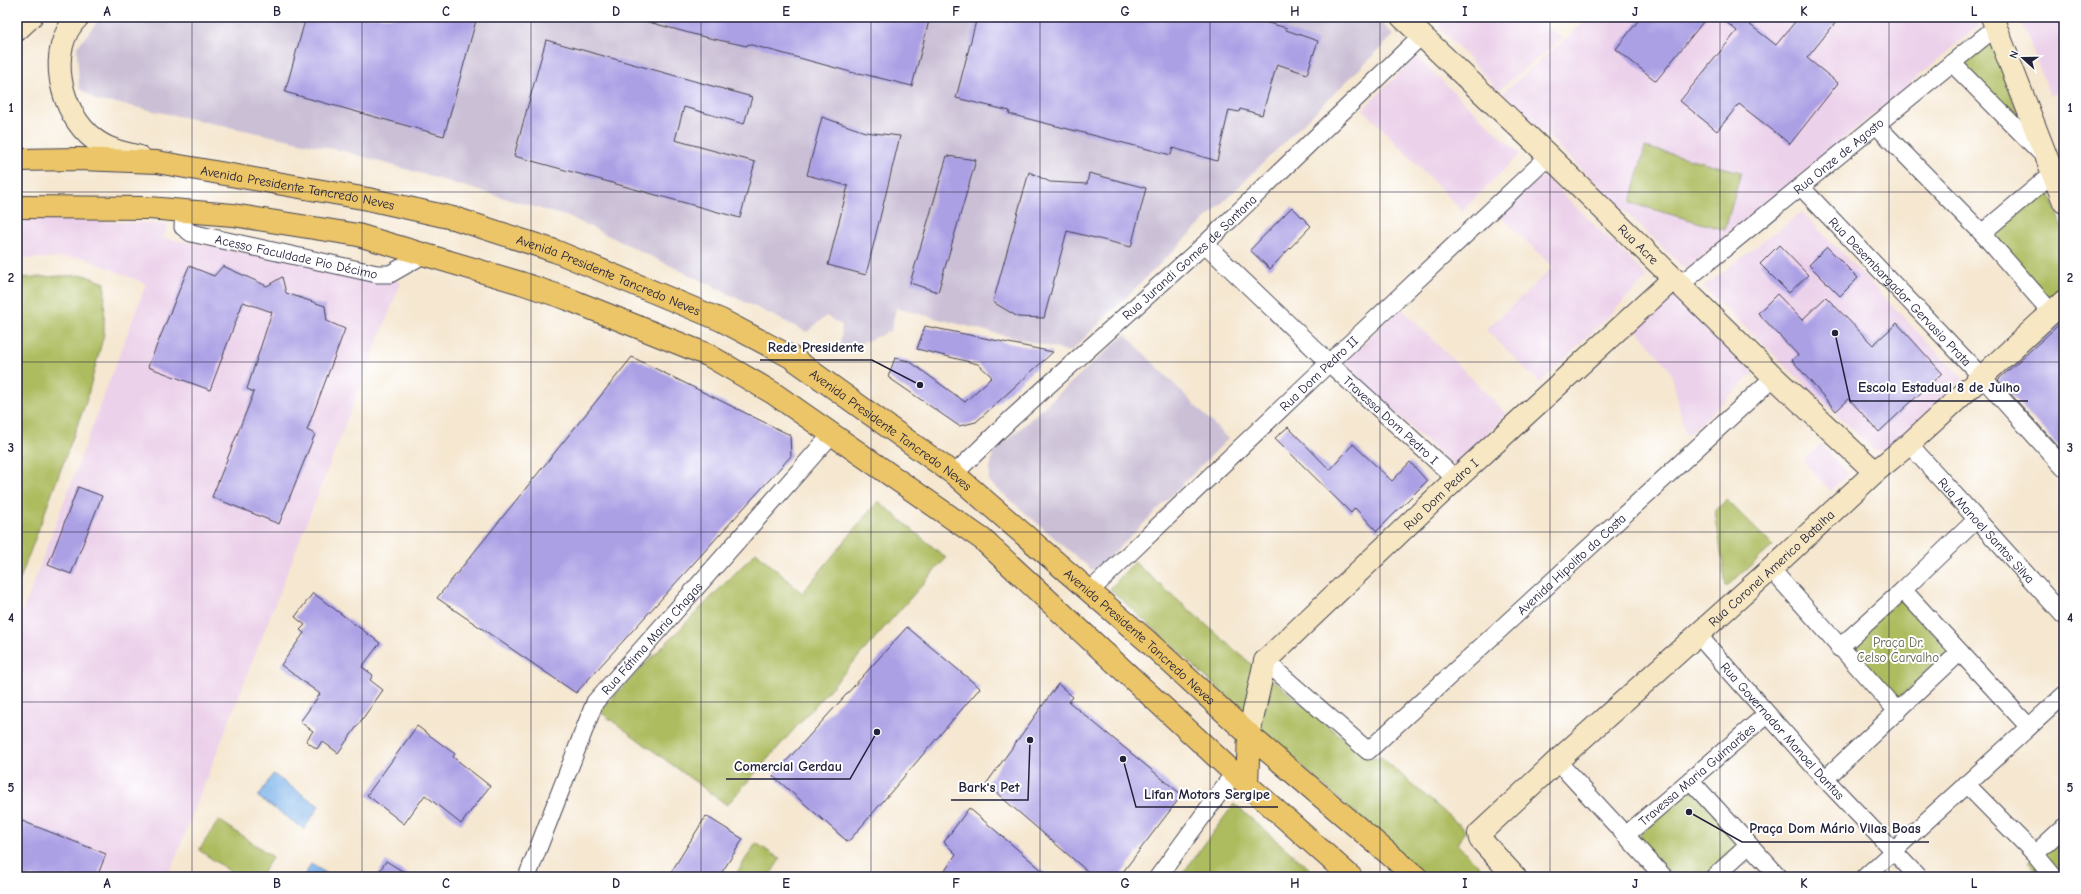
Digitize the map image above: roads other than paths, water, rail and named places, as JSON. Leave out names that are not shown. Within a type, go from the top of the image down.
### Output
[{"type":"main road","name":"Avenida Presidente Tancredo Neves","points":[[17,160],[79,159],[157,162],[368,199],[457,219],[555,250],[722,320],[791,358],[954,474],[1146,640],[1244,730],[1416,877]]},
{"type":"main road","points":[[17,207],[149,208],[233,215],[358,235],[521,283],[568,299],[708,355],[773,393],[982,539],[1241,779],[1351,877]]},
{"type":"main road","points":[[1241,779],[1244,730]]},
{"type":"street","points":[[17,30],[31,17]]},
{"type":"street","points":[[78,17],[69,26],[63,45],[60,67],[61,85],[70,110],[85,131],[95,140],[113,150],[157,162]]},
{"type":"street","name":"Rua Acre","points":[[1402,17],[1549,156],[1774,377],[1875,472]]},
{"type":"street","points":[[1994,22],[2064,202]]},
{"type":"street","name":"Rua Onze de Agosto","points":[[1677,281],[1801,187],[1952,63],[1994,22]]},
{"type":"street","name":"Rua Jurandi Gomes de Santana","points":[[954,474],[1012,418],[1205,244],[1421,36]]},
{"type":"street","points":[[1952,63],[2050,166]]},
{"type":"street","points":[[1876,125],[1982,233],[2058,306]]},
{"type":"street","name":"Rua Dom Pedro II","points":[[1089,592],[1549,156]]},
{"type":"street","points":[[1982,233],[2050,166]]},
{"type":"street","name":"Rua Desembargador Gervasio Prata","points":[[1801,187],[1982,377],[2064,468]]},
{"type":"street","name":"Acesso Faculdade Pio Décimo","points":[[184,211],[183,227],[191,233],[377,274],[390,274],[408,266],[423,255]]},
{"type":"street","name":"Travessa Dom Pedro I","points":[[1205,244],[1329,363],[1456,479]]},
{"type":"street","name":"Rua Dom Pedro I","points":[[1265,661],[1456,479],[1677,281]]},
{"type":"street","name":"Rua Coronel Americo Batalha","points":[[1515,877],[1479,836],[1557,761],[1771,569],[1875,472],[1909,444],[2058,306]]},
{"type":"street","name":"Avenida Hipolito da Costa","points":[[1265,661],[1368,751],[1774,377]]},
{"type":"street","name":"Rua Fátima Maria Chagas","points":[[526,877],[595,702],[832,434]]},
{"type":"street","name":"Rua Manoel Santos Silva","points":[[1909,444],[2064,616]]},
{"type":"street","points":[[1839,648],[1904,590],[1977,519]]},
{"type":"street","points":[[1771,569],[1839,648],[1898,712]]},
{"type":"street","points":[[1904,590],[2030,727]]},
{"type":"street","name":"Rua Governador Manoel Dantas","points":[[1698,635],[1825,778],[1918,877]]},
{"type":"street","points":[[1825,778],[1898,712],[1960,652]]},
{"type":"street","points":[[1244,730],[1265,661]]},
{"type":"street","points":[[1865,877],[2064,695]]},
{"type":"street","name":"Travessa Maria Guimarães","points":[[1626,835],[1767,714]]},
{"type":"street","points":[[1557,761],[1664,877]]},
{"type":"street","points":[[1158,877],[1241,779]]},
{"type":"street","points":[[1690,780],[1779,877]]},
{"type":"street","points":[[1966,784],[2034,854],[2054,877]]},
{"type":"street","points":[[2034,854],[2064,827]]},
{"type":"street","points":[[1714,877],[1749,845]]},
{"type":"water","points":[[273,774],[319,806],[304,829],[258,797]]},
{"type":"water","points":[[311,864],[326,873],[323,877],[304,877]]},
{"type":"place","name":"Escola Estadual 8 de Julho","points":[[1835,333]]},
{"type":"place","name":"Rede Presidente","points":[[920,385]]},
{"type":"place","name":"Comercial Gerdau","points":[[877,732]]},
{"type":"place","name":"Bark's Pet","points":[[1030,740]]},
{"type":"place","name":"Lifan Motors Sergipe","points":[[1123,759]]},
{"type":"place","name":"Praça Dom Mário Vilas Boas","points":[[1689,812]]},
{"type":"park label","name":"Praça Dr. Celso Carvalho","points":[[1898,650]]}]
